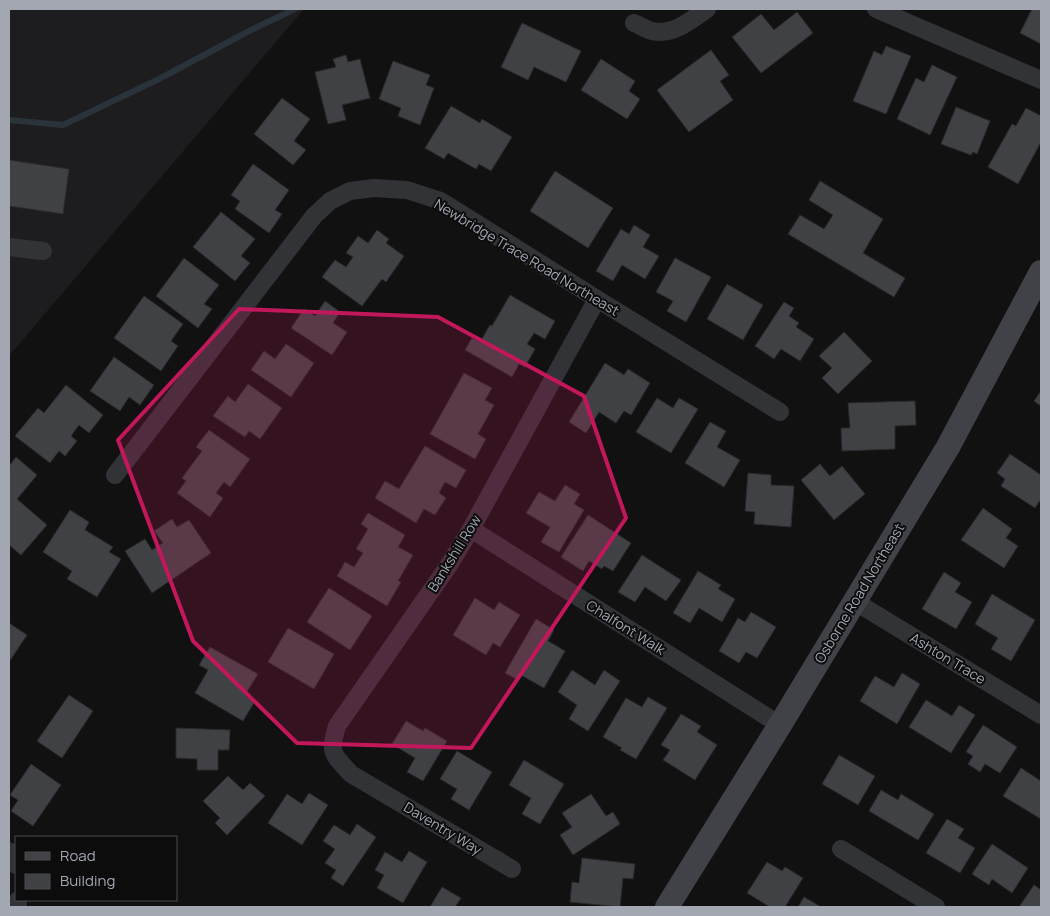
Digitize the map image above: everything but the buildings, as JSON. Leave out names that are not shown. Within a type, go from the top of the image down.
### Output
[{"type":"street","points":[[634,23],[652,31],[666,32],[681,26],[707,9]]},
{"type":"street","points":[[876,9],[1041,80]]},
{"type":"street","name":"Newbridge Trace Road Northeast","points":[[115,475],[314,216],[330,201],[350,191],[374,188],[407,190],[441,201],[780,412]]},
{"type":"street","points":[[9,247],[43,251]]},
{"type":"street","name":"Osborne Road Northeast","points":[[667,907],[780,725],[948,447],[1040,281]]},
{"type":"street","name":"Bankshill Row","points":[[374,787],[351,774],[333,754],[332,742],[338,726],[471,529],[597,299]]},
{"type":"street","name":"Chalfont Walk","points":[[471,529],[780,725]]},
{"type":"street","name":"Ashton Trace","points":[[854,601],[1041,715]]},
{"type":"street","name":"Daventry Way","points":[[374,787],[512,869]]},
{"type":"street","points":[[841,849],[936,907]]},
{"type":"street","points":[[9,851],[15,862]]},
{"type":"highlighted area","points":[[239,309],[438,317],[584,396],[626,518],[471,748],[297,743],[193,641],[118,440]]},
{"type":"shaded area","points":[[9,9],[304,9],[9,356]]},
{"type":"waterway","points":[[9,120],[63,125],[159,79],[295,9]]}]
